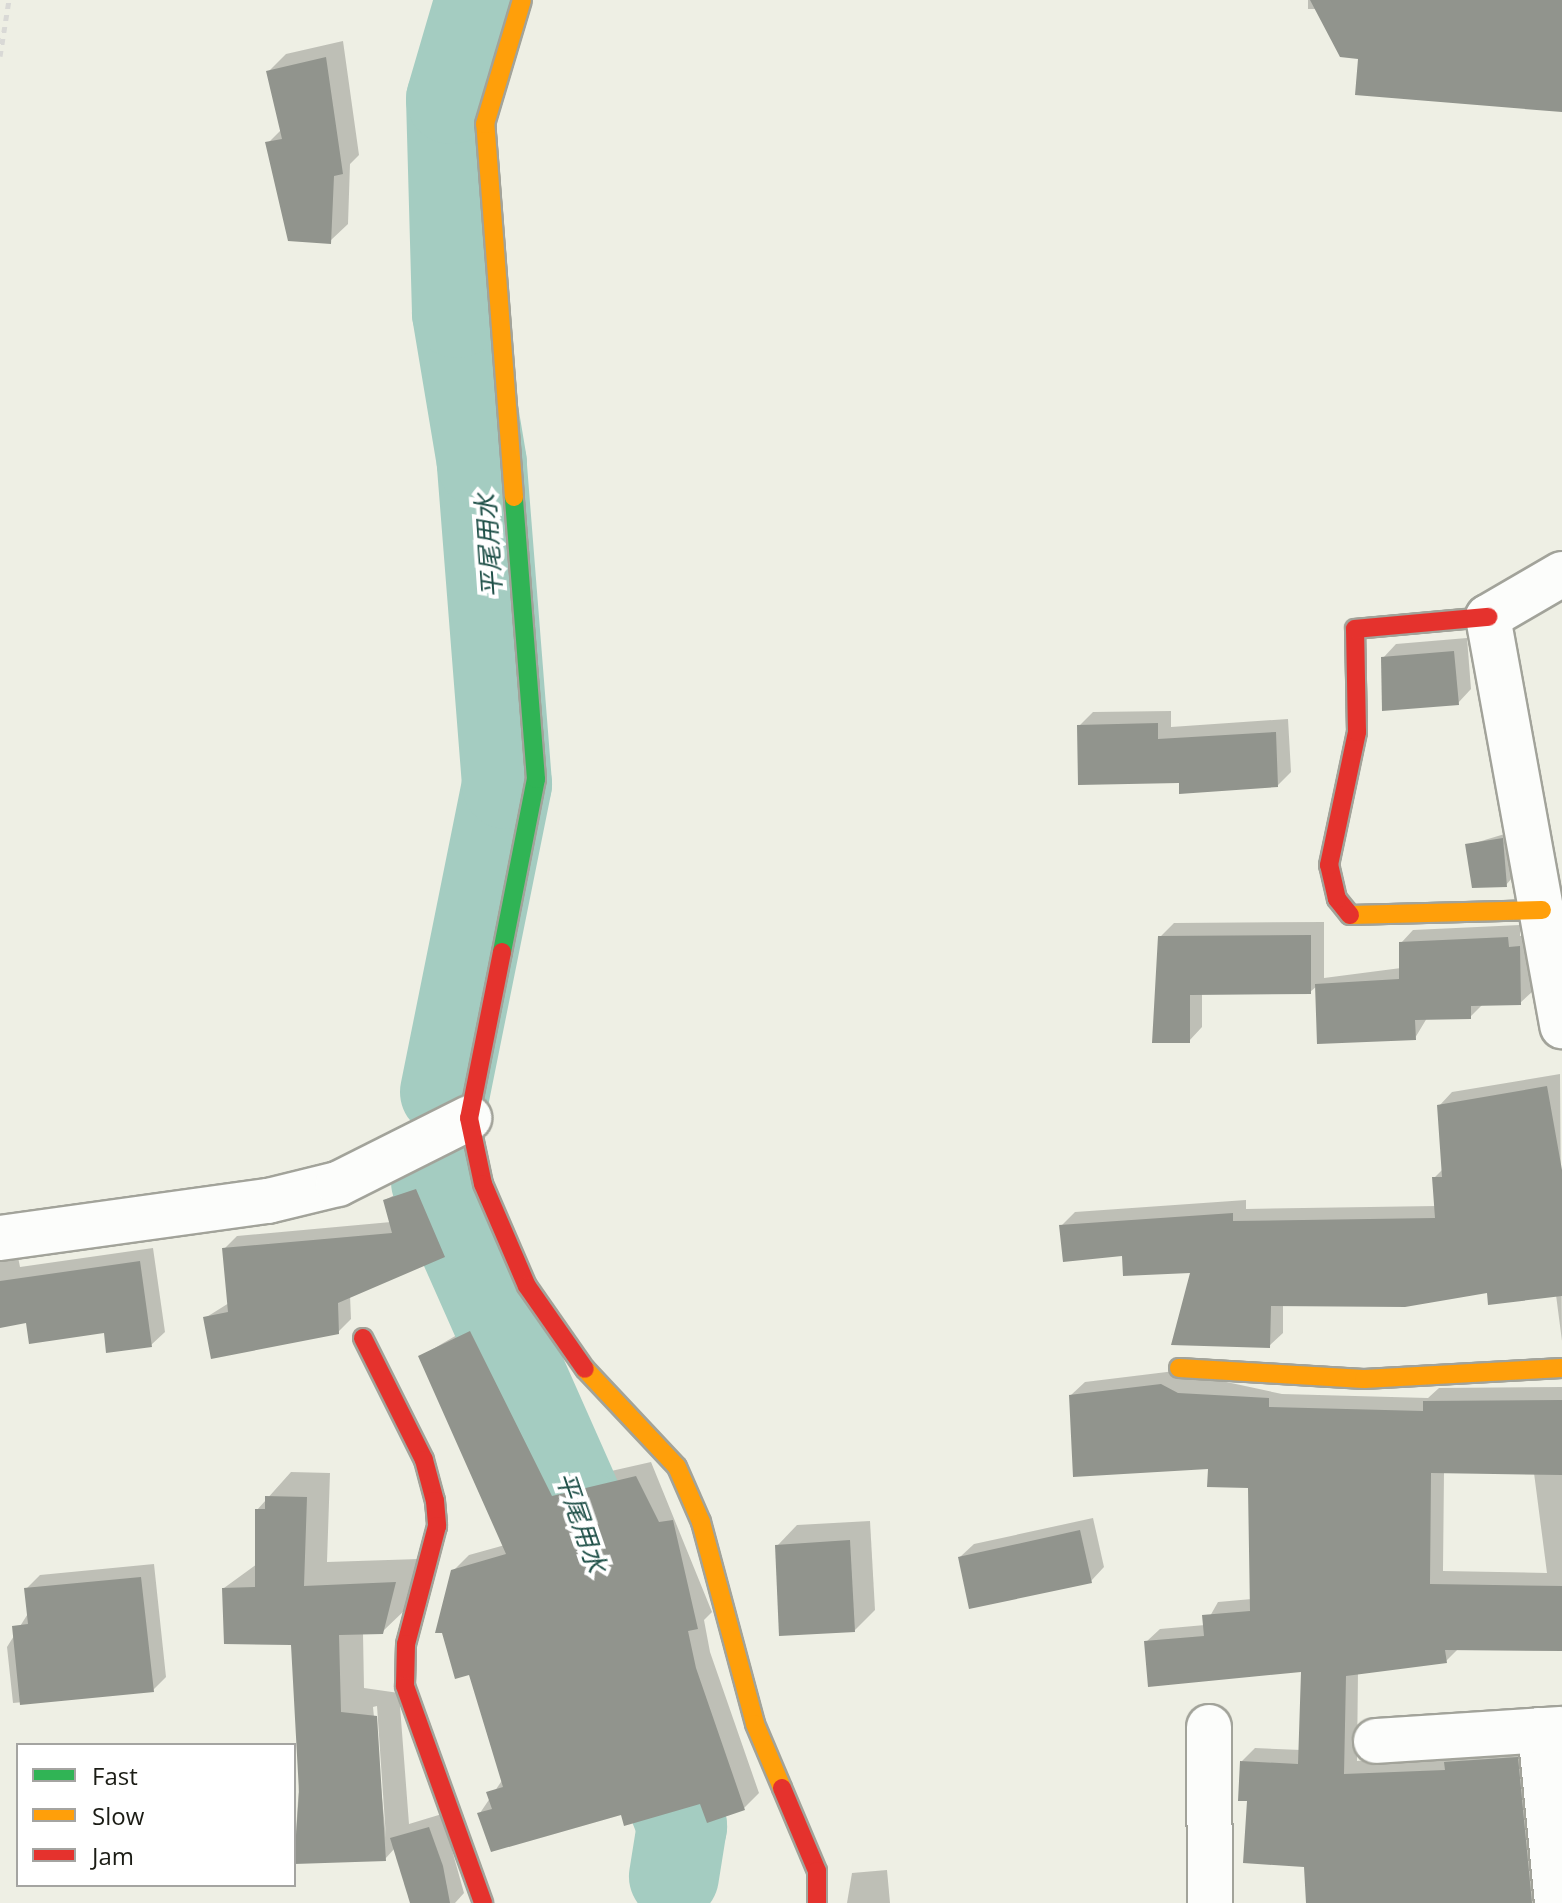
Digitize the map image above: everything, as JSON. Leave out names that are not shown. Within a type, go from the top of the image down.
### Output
[{"type":"street","points":[[522,0],[485,124],[536,779],[469,1118],[483,1184],[527,1286],[571,1354],[677,1467],[701,1522],[755,1724],[817,1871],[817,1903]]},
{"type":"street","points":[[1542,910],[1353,919],[1337,899],[1329,865],[1357,732],[1355,629],[1488,617],[1562,574]]},
{"type":"street","points":[[1488,617],[1562,1026]]},
{"type":"street","points":[[0,1238],[324,1187],[469,1118]]},
{"type":"street","points":[[363,1338],[424,1460],[435,1501],[437,1526],[406,1644],[405,1686],[483,1903]]},
{"type":"street","points":[[1179,1368],[1364,1379],[1562,1368]]},
{"type":"street","points":[[1209,1727],[1210,1903]]},
{"type":"street","points":[[1376,1741],[1551,1730],[1557,1903]]},
{"type":"path","points":[[0,56],[9,0]]},
{"type":"building","points":[[1310,0],[1562,0],[1562,112],[1355,95],[1358,59],[1340,57]]},
{"type":"building","points":[[326,57],[343,174],[334,176],[331,244],[288,241],[265,142],[282,139],[266,71]]},
{"type":"building","points":[[1454,651],[1459,705],[1382,711],[1381,657]]},
{"type":"building","points":[[1158,723],[1158,739],[1276,732],[1278,787],[1179,794],[1179,783],[1078,785],[1077,725]]},
{"type":"building","points":[[1503,838],[1507,887],[1472,888],[1465,844]]},
{"type":"building","points":[[1311,935],[1311,994],[1190,995],[1190,1043],[1152,1043],[1158,936]]},
{"type":"building","points":[[1508,937],[1509,947],[1520,946],[1521,1005],[1471,1006],[1471,1019],[1415,1020],[1416,1040],[1317,1044],[1315,984],[1399,979],[1399,942]]},
{"type":"building","points":[[1547,1086],[1562,1170],[1562,1296],[1488,1305],[1487,1293],[1405,1307],[1271,1306],[1270,1348],[1171,1345],[1190,1273],[1123,1276],[1122,1256],[1063,1262],[1059,1225],[1233,1213],[1233,1221],[1435,1218],[1432,1177],[1442,1177],[1437,1105]]},
{"type":"building","points":[[416,1189],[445,1257],[338,1303],[339,1334],[211,1359],[203,1317],[228,1312],[222,1248],[392,1233],[383,1200]]},
{"type":"building","points":[[140,1261],[152,1347],[106,1353],[104,1333],[29,1344],[26,1323],[0,1328],[0,1281]]},
{"type":"building","points":[[470,1331],[552,1496],[636,1476],[659,1522],[673,1520],[698,1629],[688,1631],[696,1668],[745,1810],[707,1823],[700,1804],[624,1826],[621,1815],[491,1852],[477,1813],[492,1809],[486,1792],[503,1787],[469,1675],[455,1679],[442,1633],[435,1633],[451,1570],[506,1554],[418,1356]]},
{"type":"building","points":[[1161,1384],[1178,1393],[1269,1398],[1269,1407],[1423,1411],[1423,1401],[1562,1400],[1562,1475],[1431,1473],[1430,1584],[1562,1586],[1562,1651],[1445,1650],[1447,1663],[1346,1676],[1344,1774],[1445,1770],[1444,1762],[1518,1757],[1532,1903],[1306,1903],[1304,1867],[1243,1863],[1247,1801],[1238,1801],[1240,1761],[1298,1764],[1301,1672],[1148,1687],[1144,1641],[1204,1636],[1202,1615],[1250,1611],[1248,1488],[1207,1487],[1208,1469],[1073,1477],[1069,1395]]},
{"type":"building","points":[[265,1496],[307,1497],[304,1586],[396,1582],[383,1634],[339,1635],[341,1712],[377,1716],[386,1861],[296,1864],[299,1792],[291,1645],[224,1644],[222,1588],[255,1587],[255,1509],[265,1509]]},
{"type":"building","points":[[1080,1530],[1092,1583],[969,1609],[958,1557]]},
{"type":"building","points":[[850,1540],[855,1632],[779,1636],[775,1545]]},
{"type":"building","points":[[141,1577],[154,1692],[20,1705],[12,1626],[28,1624],[24,1588]]},
{"type":"building","points":[[429,1827],[443,1866],[450,1903],[410,1903],[390,1838]]},
{"type":"waterway","name":"平尾用水","points":[[445,1092],[507,784],[482,463],[457,313],[451,99],[480,0]]},
{"type":"waterway","name":"平尾用水","points":[[436,1182],[584,1516],[631,1697],[682,1826],[674,1876]]},
{"type":"traffic: fast","points":[[502,952],[536,779],[514,497]]},
{"type":"traffic: slow","points":[[514,497],[485,124],[522,0]]},
{"type":"traffic: slow","points":[[1350,915],[1542,910]]},
{"type":"traffic: slow","points":[[1179,1368],[1364,1379],[1562,1368]]},
{"type":"traffic: slow","points":[[585,1369],[677,1467],[701,1522],[755,1724],[782,1788]]},
{"type":"traffic: jam","points":[[1350,915],[1337,899],[1329,865],[1357,732],[1355,629],[1488,617]]},
{"type":"traffic: jam","points":[[502,952],[469,1118],[483,1184],[527,1286],[585,1369]]},
{"type":"traffic: jam","points":[[363,1338],[424,1460],[435,1501],[437,1526],[406,1644],[405,1686],[483,1903]]},
{"type":"traffic: jam","points":[[782,1788],[817,1871],[817,1903]]}]
